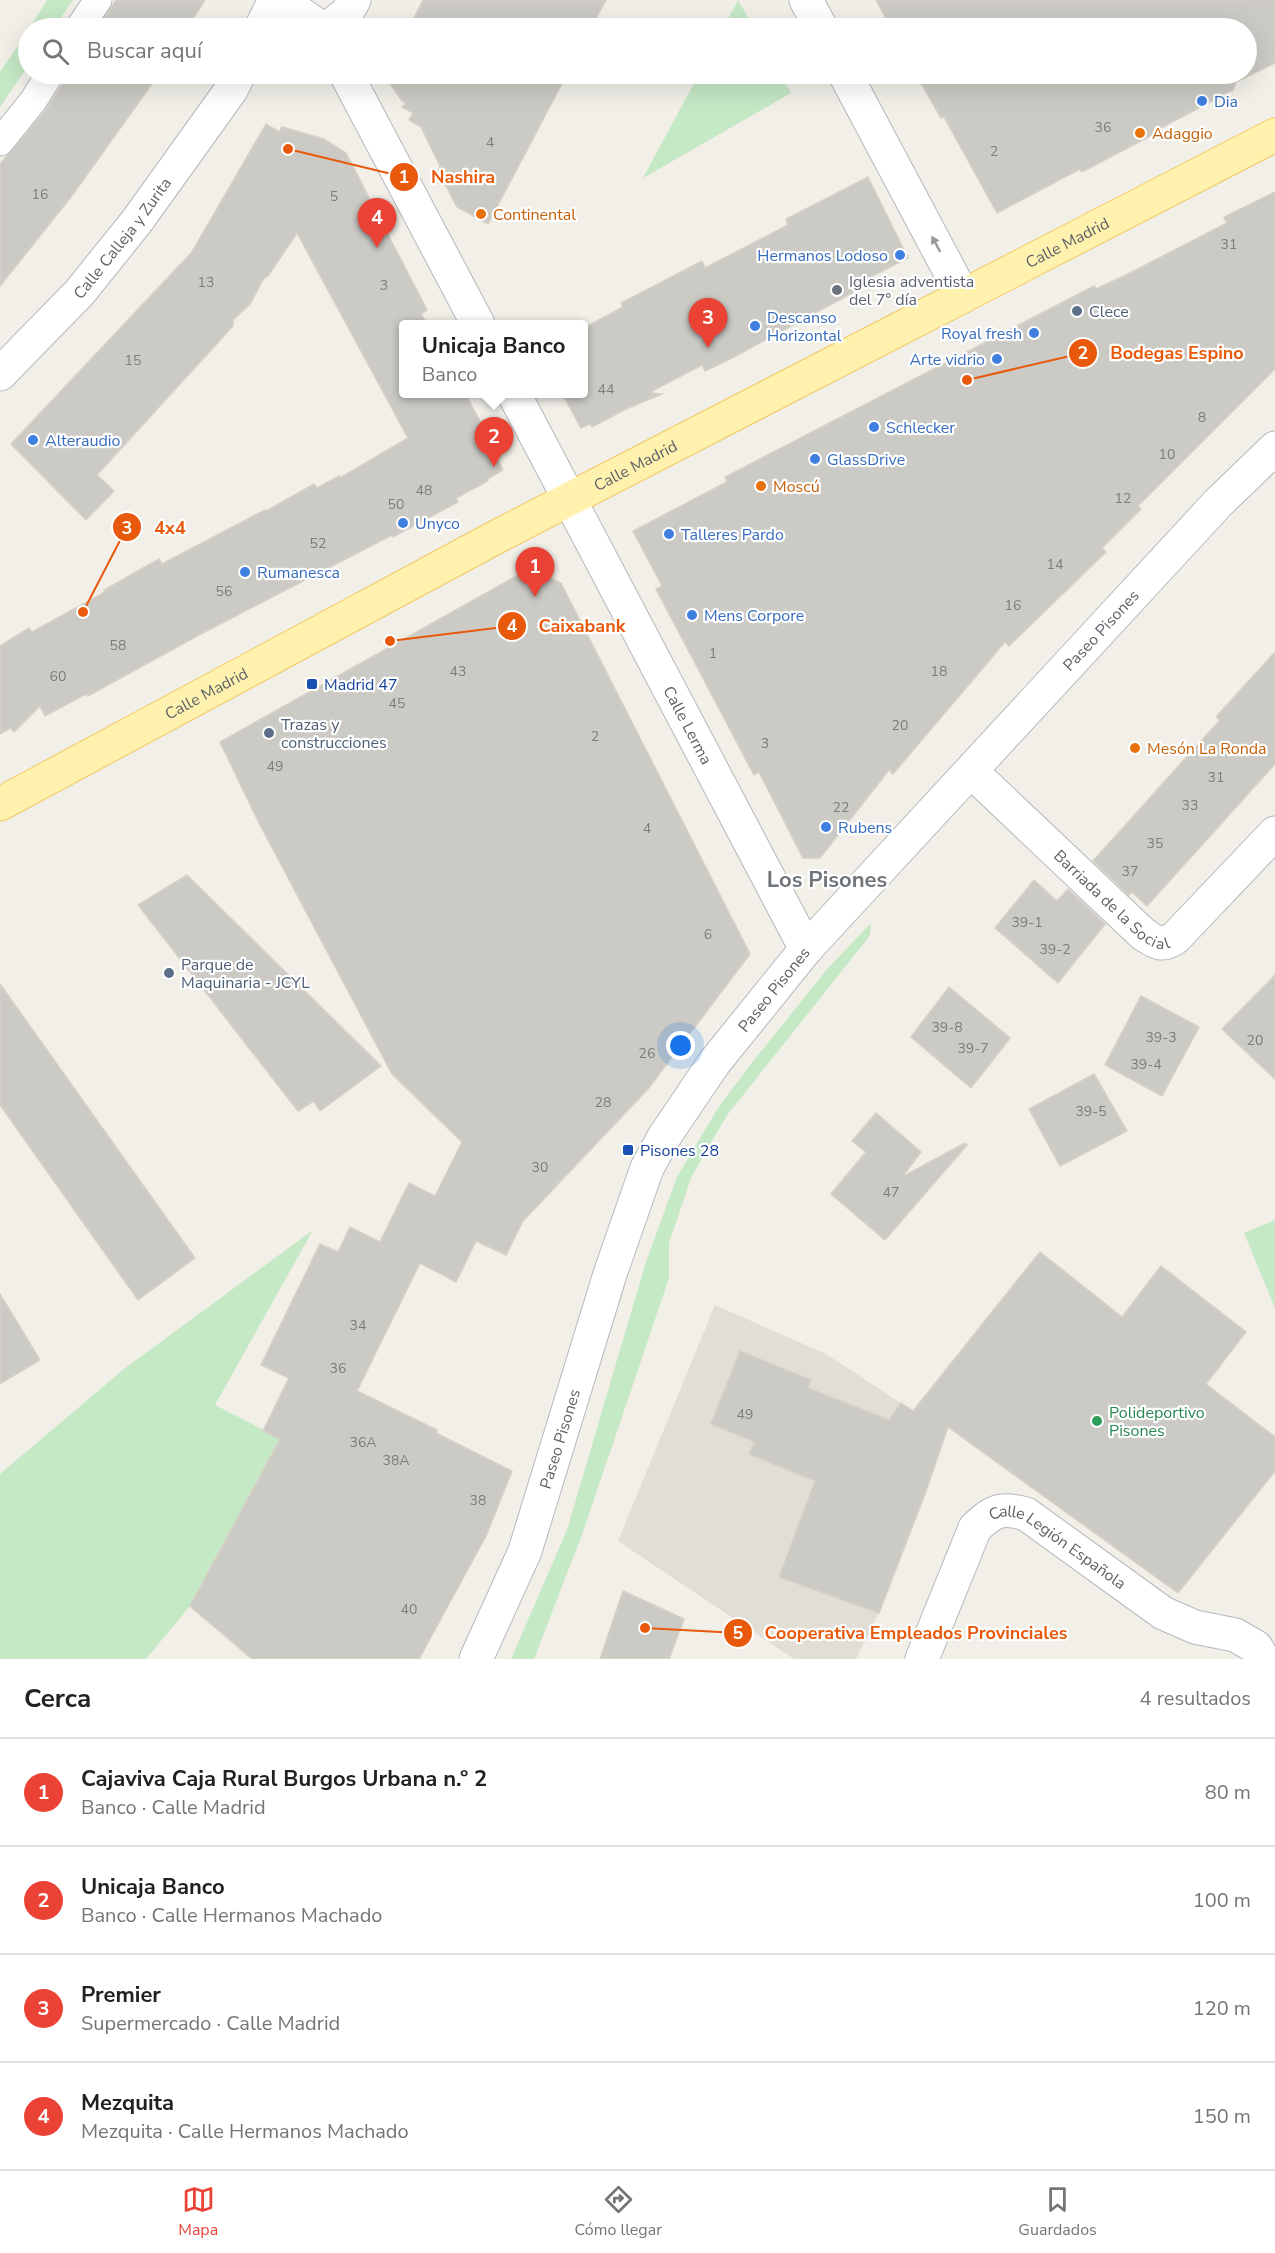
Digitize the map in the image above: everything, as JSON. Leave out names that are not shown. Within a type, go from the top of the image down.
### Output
[{"type":"main road","name":"Calle Madrid","points":[[0,804],[569,499],[1275,135]]},
{"type":"street","points":[[86,18],[98,0]]},
{"type":"street","points":[[266,18],[275,0]]},
{"type":"street","points":[[281,0],[307,18]]},
{"type":"street","points":[[341,18],[347,13],[354,0]]},
{"type":"street","points":[[806,0],[816,18]]},
{"type":"street","points":[[0,142],[44,84]]},
{"type":"street","name":"Calle Calleja y Zurita","points":[[0,374],[80,292],[137,221],[234,84]]},
{"type":"street","points":[[351,84],[476,320]]},
{"type":"street","points":[[850,84],[963,296]]},
{"type":"street","name":"Calle Lerma","points":[[517,398],[806,949]]},
{"type":"street","name":"Paseo Pisones","points":[[477,1659],[525,1551],[610,1274],[646,1168],[664,1137],[714,1063],[806,949],[1218,503],[1275,448]]},
{"type":"street","name":"Barriada de la Social","points":[[971,771],[1143,934],[1159,944],[1165,944],[1175,938],[1275,833]]},
{"type":"street","name":"Calle Legión Española","points":[[922,1659],[975,1528],[990,1514],[1008,1509],[1026,1514],[1163,1613],[1195,1627],[1235,1635],[1256,1647],[1263,1659]]},
{"type":"shaded area","points":[[715,1305],[826,1354],[946,1433],[879,1613],[856,1659],[794,1659],[618,1541]]},
{"type":"green space","points":[[47,0],[73,0],[61,18],[36,18]]},
{"type":"green space","points":[[738,0],[748,18],[728,18]]},
{"type":"green space","points":[[18,46],[18,81],[0,107],[0,72]]},
{"type":"green space","points":[[694,84],[786,84],[791,93],[643,178]]},
{"type":"green space","points":[[871,923],[870,935],[728,1114],[691,1178],[669,1243],[669,1278],[583,1532],[534,1659],[511,1659],[567,1530],[645,1265],[677,1177],[718,1108],[751,1064],[828,968]]},
{"type":"green space","points":[[1275,1220],[1275,1308],[1244,1233]]},
{"type":"green space","points":[[313,1230],[215,1405],[281,1439],[190,1606],[146,1659],[0,1659],[0,1474],[124,1369]]},
{"type":"building","points":[[116,0],[205,0],[193,18],[104,18]]},
{"type":"building","points":[[423,0],[606,0],[596,18],[414,18]]},
{"type":"building","points":[[876,0],[1275,0],[1275,63],[1257,72],[1257,18],[886,18]]},
{"type":"building","points":[[63,84],[152,84],[71,197],[0,286],[0,164],[45,111]]},
{"type":"building","points":[[390,84],[562,84],[488,224],[457,207],[438,171],[440,166],[421,127],[409,120],[413,113],[402,107],[406,103],[402,101]]},
{"type":"building","points":[[922,84],[1235,84],[1233,90],[1157,130],[1158,132],[1082,172],[1080,169],[997,213],[944,117],[941,118]]},
{"type":"building","points":[[266,124],[279,132],[282,127],[324,139],[346,153],[427,310],[421,314],[425,320],[399,320],[399,398],[468,398],[503,470],[456,498],[458,502],[393,537],[392,535],[197,636],[88,696],[86,694],[45,716],[40,706],[14,732],[11,728],[0,734],[0,646],[29,628],[32,632],[159,559],[162,564],[314,484],[317,488],[339,476],[340,478],[408,438],[297,233],[268,276],[264,278],[250,304],[233,320],[233,326],[97,475],[114,491],[86,520],[11,444],[192,252]]},
{"type":"building","points":[[868,177],[908,258],[867,279],[869,284],[732,358],[705,371],[702,365],[652,391],[662,394],[592,427],[590,424],[581,428],[565,398],[588,398],[588,326],[623,307],[621,303],[702,261],[705,268],[788,225],[786,219]]},
{"type":"building","points":[[1275,192],[1275,369],[1138,506],[1141,509],[1102,548],[1106,552],[1009,646],[1005,642],[893,774],[889,770],[820,858],[803,858],[759,772],[754,775],[656,589],[662,586],[633,531],[727,482],[725,477],[1094,286],[1096,289],[1126,275],[1227,223],[1224,217]]},
{"type":"building","points":[[529,569],[561,583],[750,954],[648,1089],[523,1221],[506,1255],[476,1241],[456,1282],[420,1263],[357,1391],[437,1430],[436,1433],[512,1471],[486,1536],[419,1659],[252,1659],[190,1606],[280,1439],[263,1431],[289,1378],[261,1365],[320,1244],[338,1252],[350,1227],[380,1242],[409,1183],[435,1196],[462,1142],[392,1074],[260,825],[220,742]]},
{"type":"building","points":[[1275,652],[1275,764],[1147,906],[1132,892],[1129,895],[1093,861],[1220,720],[1216,717]]},
{"type":"building","points":[[187,875],[381,1066],[320,1111],[314,1101],[298,1111],[138,905]]},
{"type":"building","points":[[1034,880],[1057,901],[1068,889],[1105,924],[1058,983],[995,928]]},
{"type":"building","points":[[1275,975],[1275,1079],[1222,1029]]},
{"type":"building","points":[[0,984],[195,1258],[138,1300],[0,1105]]},
{"type":"building","points":[[949,987],[1010,1038],[971,1088],[911,1037]]},
{"type":"building","points":[[1141,996],[1199,1027],[1162,1096],[1105,1065]]},
{"type":"building","points":[[1094,1074],[1127,1131],[1060,1166],[1029,1109]]},
{"type":"building","points":[[876,1113],[921,1152],[902,1177],[965,1143],[967,1145],[885,1240],[831,1194],[866,1152],[852,1141]]},
{"type":"building","name":"Polideportivo Pisones","points":[[1040,1252],[1122,1317],[1161,1266],[1246,1332],[1206,1384],[1275,1437],[1275,1471],[1178,1593],[948,1427],[879,1613],[779,1577],[815,1481],[749,1454],[755,1442],[711,1424],[740,1351],[811,1380],[808,1388],[889,1420],[901,1403],[913,1411]]},
{"type":"building","points":[[0,1294],[40,1360],[0,1384]]},
{"type":"building","points":[[623,1591],[684,1619],[669,1659],[600,1659]]},
{"type":"place","name":"Dia","points":[[1202,101]]},
{"type":"place","name":"Adaggio","points":[[1140,133]]},
{"type":"place","name":"Nashira","points":[[288,149]]},
{"type":"place","name":"Continental","points":[[481,214]]},
{"type":"place","name":"Mezquita","points":[[377,248]]},
{"type":"place","name":"Hermanos Lodoso","points":[[900,255]]},
{"type":"place","name":"Iglesia adventista del 7° día","points":[[837,290]]},
{"type":"place","name":"Clece","points":[[1077,311]]},
{"type":"place","name":"Descanso Horizontal","points":[[755,326]]},
{"type":"place","name":"Royal fresh","points":[[1034,333]]},
{"type":"place","name":"Premier","points":[[708,348]]},
{"type":"place","name":"Arte vidrio","points":[[997,359]]},
{"type":"place","name":"Bodegas Espino","points":[[967,380]]},
{"type":"place","name":"Schlecker","points":[[874,427]]},
{"type":"place","name":"Alteraudio","points":[[33,440]]},
{"type":"place","name":"GlassDrive","points":[[815,459]]},
{"type":"place","name":"Unicaja Banco","points":[[494,467]]},
{"type":"place","name":"Moscú","points":[[761,486]]},
{"type":"place","name":"Unyco","points":[[403,523]]},
{"type":"place","name":"Talleres Pardo","points":[[669,534]]},
{"type":"place","name":"Rumanesca","points":[[245,572]]},
{"type":"place","name":"Cajaviva Caja Rural Burgos Urbana n.º 2","points":[[535,597]]},
{"type":"place","name":"4x4","points":[[83,612]]},
{"type":"place","name":"Mens Corpore","points":[[692,615]]},
{"type":"place","name":"Caixabank","points":[[390,641]]},
{"type":"place","name":"Madrid 47","points":[[312,684]]},
{"type":"place","name":"Trazas y construcciones","points":[[269,733]]},
{"type":"place","name":"Mesón La Ronda","points":[[1135,748]]},
{"type":"place","name":"Rubens","points":[[826,827]]},
{"type":"place","name":"Parque de Maquinaria - JCYL","points":[[169,973]]},
{"type":"place","name":"Pisones 28","points":[[628,1150]]},
{"type":"place","name":"Polideportivo Pisones","points":[[1097,1421]]},
{"type":"place","name":"Cooperativa Empleados Provinciales","points":[[645,1628]]},
{"type":"district","name":"Los Pisones","points":[[827,879]]}]
